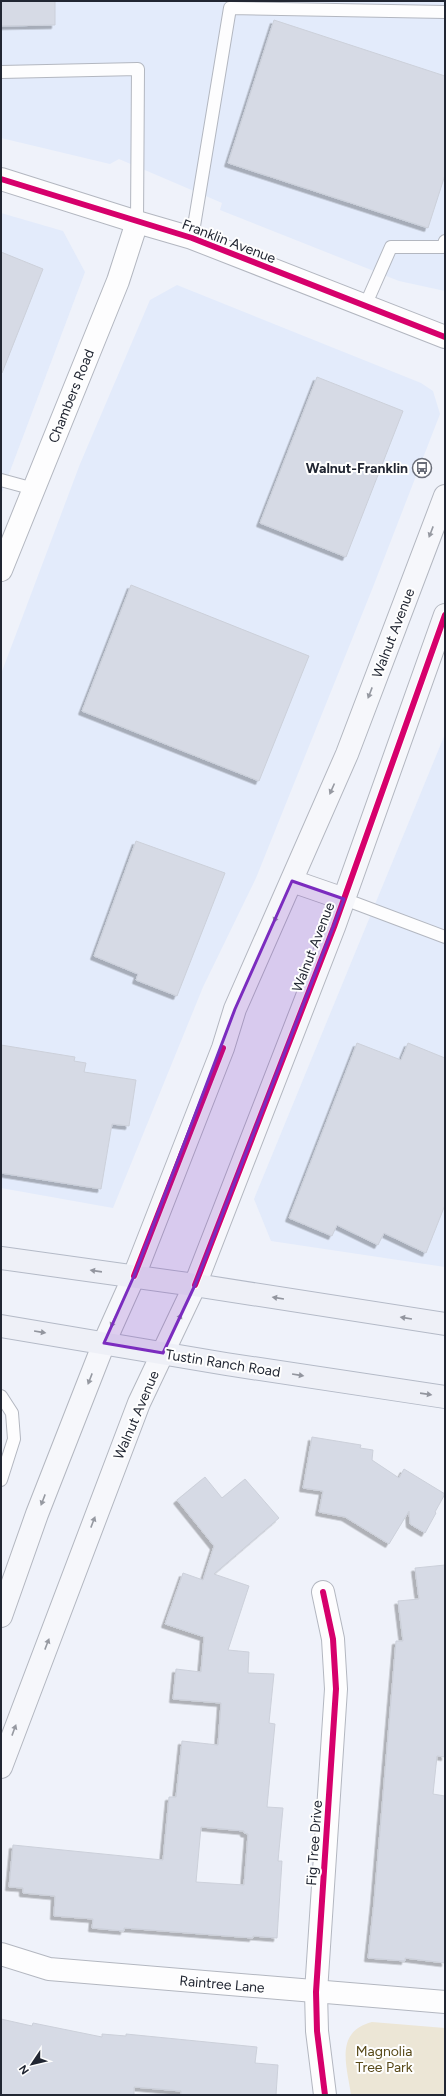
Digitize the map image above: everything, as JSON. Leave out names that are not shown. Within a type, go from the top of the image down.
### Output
[{"type":"main road","name":"Walnut Avenue","points":[[1,1616],[37,1514],[104,1342],[134,1276],[223,1048],[235,1009],[347,754],[445,496]]},
{"type":"main road","name":"Walnut Avenue","points":[[1,1767],[139,1403],[195,1284],[344,899],[440,646],[445,616]]},
{"type":"main road","points":[[292,881],[344,899]]},
{"type":"main road","points":[[1,1258],[195,1284],[445,1324]]},
{"type":"main road","name":"Tustin Ranch Road","points":[[1,1326],[445,1397]]},
{"type":"street","name":"Franklin Avenue","points":[[1,179],[192,238],[445,337]]},
{"type":"street","name":"Chambers Road","points":[[1,570],[118,281],[137,222]]},
{"type":"street","name":"Fig Tree Drive","points":[[323,1592],[333,1639],[336,1690],[316,1992],[318,2044],[325,2095]]},
{"type":"street","name":"Raintree Lane","points":[[1,1954],[49,1969],[445,2002]]},
{"type":"lane","points":[[192,238],[230,8],[445,12]]},
{"type":"lane","points":[[1,72],[138,69],[137,222]]},
{"type":"lane","points":[[365,306],[391,247],[443,247],[445,241]]},
{"type":"lane","points":[[1,480],[34,488]]},
{"type":"lane","points":[[344,899],[444,935]]},
{"type":"lane","points":[[1,1396],[12,1413],[14,1439],[1,1480]]},
{"type":"highlighted area","points":[[292,881],[344,899],[195,1285],[163,1353],[104,1343],[134,1276],[235,1009]]},
{"type":"shaded area","points":[[1,1],[445,1],[445,291],[399,281],[220,210],[222,203],[119,159],[110,164],[1,138]]},
{"type":"shaded area","points":[[1,213],[63,231],[85,272],[1,495]]},
{"type":"shaded area","points":[[177,285],[421,383],[433,391],[440,414],[373,587],[256,878],[203,987],[113,1208],[1,1188],[1,674],[80,464],[150,300]]},
{"type":"shaded area","points":[[445,734],[445,1267],[271,1241],[254,1199]]},
{"type":"green space","name":"Magnolia Tree Park","points":[[372,2022],[445,2028],[445,2095],[351,2095],[346,2062],[348,2042],[352,2034],[360,2027]]},
{"type":"building","points":[[1,1],[55,1],[55,25],[1,26]]},
{"type":"building","points":[[274,20],[445,76],[445,175],[428,228],[228,163]]},
{"type":"building","points":[[1,252],[43,269],[2,373],[1,373]]},
{"type":"building","points":[[317,377],[403,411],[346,557],[260,523]]},
{"type":"building","points":[[131,585],[309,656],[259,781],[82,711]]},
{"type":"building","points":[[136,841],[225,873],[177,996],[136,980],[138,974],[94,956]]},
{"type":"building","points":[[357,1043],[401,1060],[408,1043],[445,1058],[445,1205],[426,1253],[384,1233],[378,1245],[337,1225],[332,1236],[289,1218]]},
{"type":"building","points":[[1,1045],[75,1057],[74,1061],[86,1063],[84,1072],[136,1080],[129,1126],[112,1124],[101,1189],[1,1173]]},
{"type":"building","points":[[312,1437],[361,1445],[360,1448],[373,1450],[372,1460],[399,1478],[404,1469],[445,1494],[425,1533],[410,1524],[409,1511],[389,1544],[345,1517],[319,1512],[323,1491],[303,1488]]},
{"type":"building","points":[[205,1477],[222,1498],[245,1479],[279,1518],[214,1574],[249,1586],[228,1650],[249,1652],[248,1673],[274,1674],[269,1723],[275,1724],[267,1807],[283,1808],[278,1861],[282,1861],[277,1938],[253,1936],[253,1938],[124,1928],[124,1931],[92,1928],[93,1919],[54,1916],[55,1896],[23,1893],[23,1888],[9,1887],[13,1845],[163,1860],[169,1797],[176,1797],[182,1741],[218,1745],[221,1703],[173,1699],[176,1669],[201,1672],[204,1637],[165,1624],[183,1573],[203,1580],[214,1546],[177,1500]],"holes":[[[201,1827],[244,1831],[244,1833],[248,1834],[244,1885],[196,1882]]]},
{"type":"building","points":[[445,1565],[445,1757],[437,1756],[433,1794],[445,1796],[445,1963],[405,1958],[405,1961],[368,1958],[396,1641],[403,1641],[398,1601],[419,1599],[415,1568]]},
{"type":"building","points":[[1,2019],[32,2026],[33,2023],[102,2037],[102,2034],[126,2036],[126,2034],[257,2047],[255,2063],[278,2065],[276,2095],[181,2095],[181,2091],[134,2087],[134,2095],[1,2095]]},
{"type":"cycle path","points":[[1,179],[192,238],[445,337]]},
{"type":"cycle path","points":[[195,1285],[334,927],[445,615]]},
{"type":"cycle path","points":[[134,1276],[223,1048]]},
{"type":"cycle path","points":[[323,1592],[333,1639],[336,1689],[316,1992],[317,2031],[325,2095]]},
{"type":"place","name":"Walnut-Franklin","points":[[422,468]]}]
